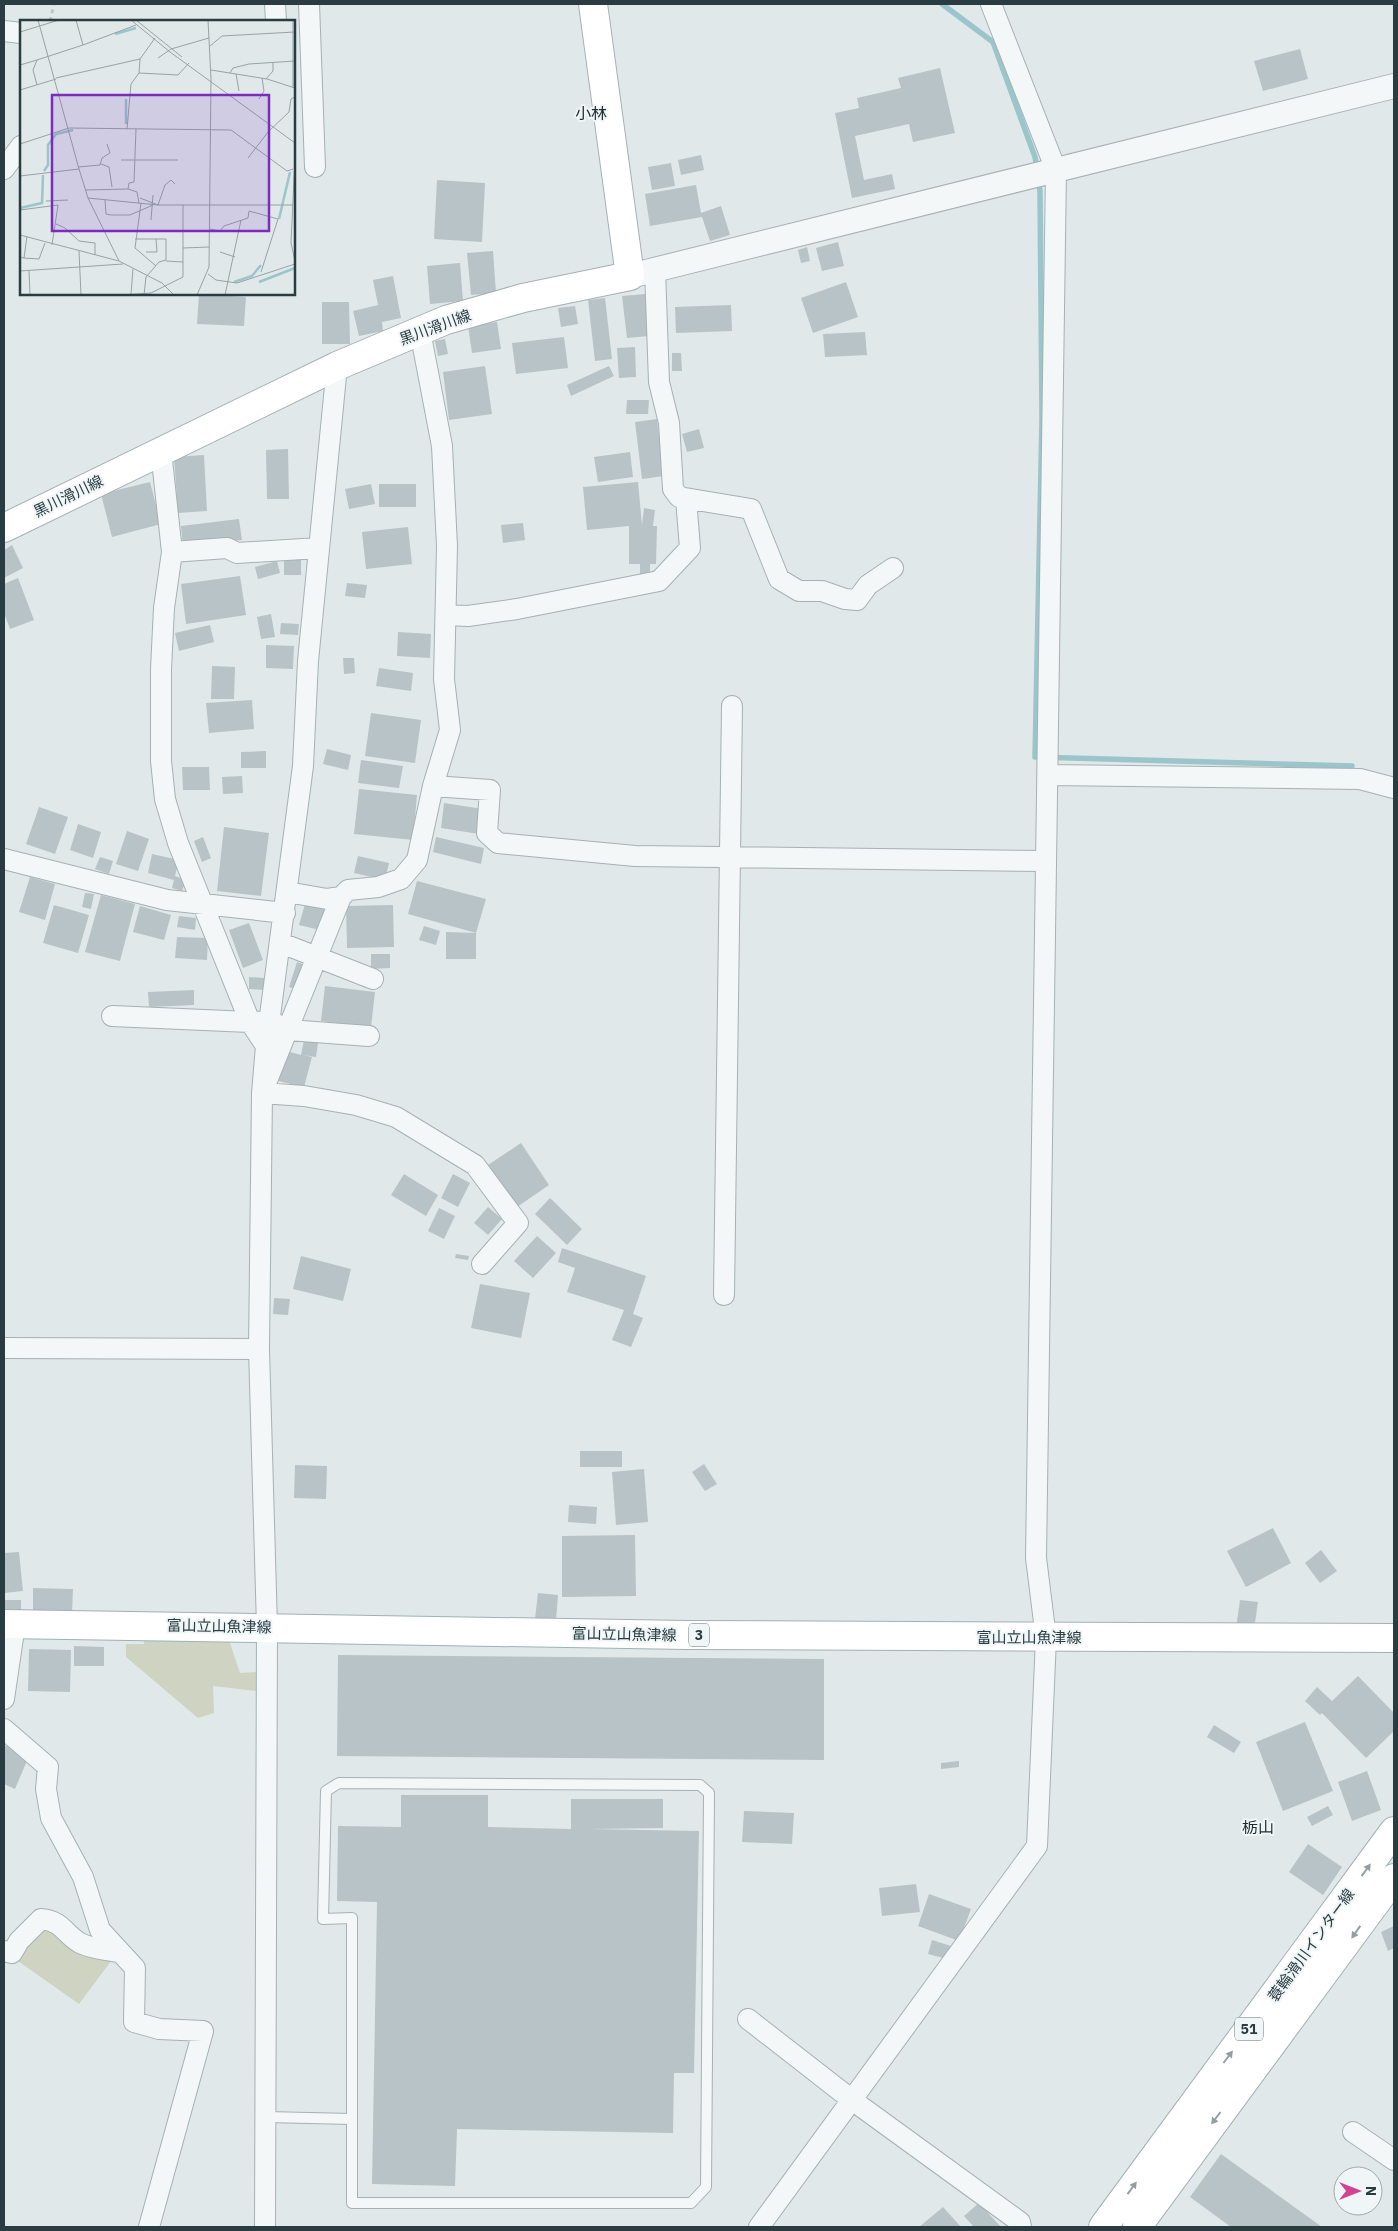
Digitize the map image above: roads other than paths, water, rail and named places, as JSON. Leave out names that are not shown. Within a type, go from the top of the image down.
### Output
[{"type":"main road","points":[[593,4],[643,273]]},
{"type":"main road","name":"黒川滑川線","points":[[4,528],[338,366],[446,320],[523,298],[643,273]]},
{"type":"main road","name":"富山立山魚津線","points":[[10,1624],[687,1635],[1394,1638]]},
{"type":"main road","name":"蓑輪滑川インター線","points":[[1103,2227],[1394,1831]]},
{"type":"main road","name":"蓑輪滑川インター線","points":[[1137,2227],[1394,1878]]},
{"type":"street","points":[[275,4],[276,20]]},
{"type":"street","points":[[309,4],[315,167]]},
{"type":"street","points":[[759,2227],[1037,1846],[1046,1638],[1036,1558],[1046,861],[1049,775],[1056,170],[991,4]]},
{"type":"street","points":[[4,31],[20,33]]},
{"type":"street","points":[[893,568],[868,585],[857,600],[845,599],[822,591],[799,591],[779,578],[751,509],[686,499],[678,496],[673,489],[669,423],[659,382],[643,273],[1394,86]]},
{"type":"street","points":[[4,169],[20,147]]},
{"type":"street","points":[[262,1092],[341,897],[348,890],[378,887],[401,879],[417,860],[433,786],[450,730],[444,679],[447,615],[447,546],[442,446],[420,331]]},
{"type":"street","points":[[260,1022],[281,943],[303,766],[308,661],[338,366]]},
{"type":"street","points":[[161,451],[172,552],[164,608],[161,669],[162,761],[165,799],[178,843],[202,903],[260,1022],[266,1046],[262,1092],[259,1348],[267,1627],[265,2227]]},
{"type":"street","points":[[447,615],[468,616],[517,609],[659,581],[690,548],[686,499]]},
{"type":"street","points":[[172,552],[227,548],[237,553],[319,548]]},
{"type":"street","points":[[724,1295],[732,706]]},
{"type":"street","points":[[1049,775],[1360,779],[1394,788]]},
{"type":"street","points":[[433,786],[490,790],[487,833],[498,843],[634,856],[1046,861]]},
{"type":"street","points":[[4,859],[167,900],[285,913]]},
{"type":"street","points":[[287,892],[328,899],[341,897]]},
{"type":"street","points":[[281,943],[373,980]]},
{"type":"street","points":[[112,1016],[260,1022],[288,1030],[369,1036]]},
{"type":"street","points":[[262,1092],[304,1096],[356,1105],[396,1117],[475,1165],[518,1223],[482,1264]]},
{"type":"street","points":[[4,1348],[259,1348]]},
{"type":"street","points":[[4,1699],[10,1624]]},
{"type":"street","points":[[4,1729],[48,1767],[46,1789],[51,1818],[83,1877],[100,1930],[135,1968],[134,2022],[159,2030],[203,2031],[149,2227]]},
{"type":"street","points":[[4,1951],[12,1953],[19,1941],[41,1920],[52,1920],[80,1943],[100,1950],[119,1952]]},
{"type":"street","points":[[748,2019],[852,2100],[1020,2222],[1021,2227]]},
{"type":"street","points":[[1353,2132],[1394,2160]]},
{"type":"lane","points":[[339,1783],[397,1783],[700,1785],[709,1793],[706,2187],[691,2203],[352,2203],[352,2119],[352,1918],[323,1919],[326,1791],[339,1783]]},
{"type":"lane","points":[[266,2117],[352,2119]]},
{"type":"waterway","points":[[942,4],[993,42],[1035,157],[1037,169]]},
{"type":"waterway","points":[[1039,181],[1042,418],[1035,757],[1352,766]]},
{"type":"district","name":"小林","points":[[591,113]]},
{"type":"district","name":"栃山","points":[[1258,1827]]}]
